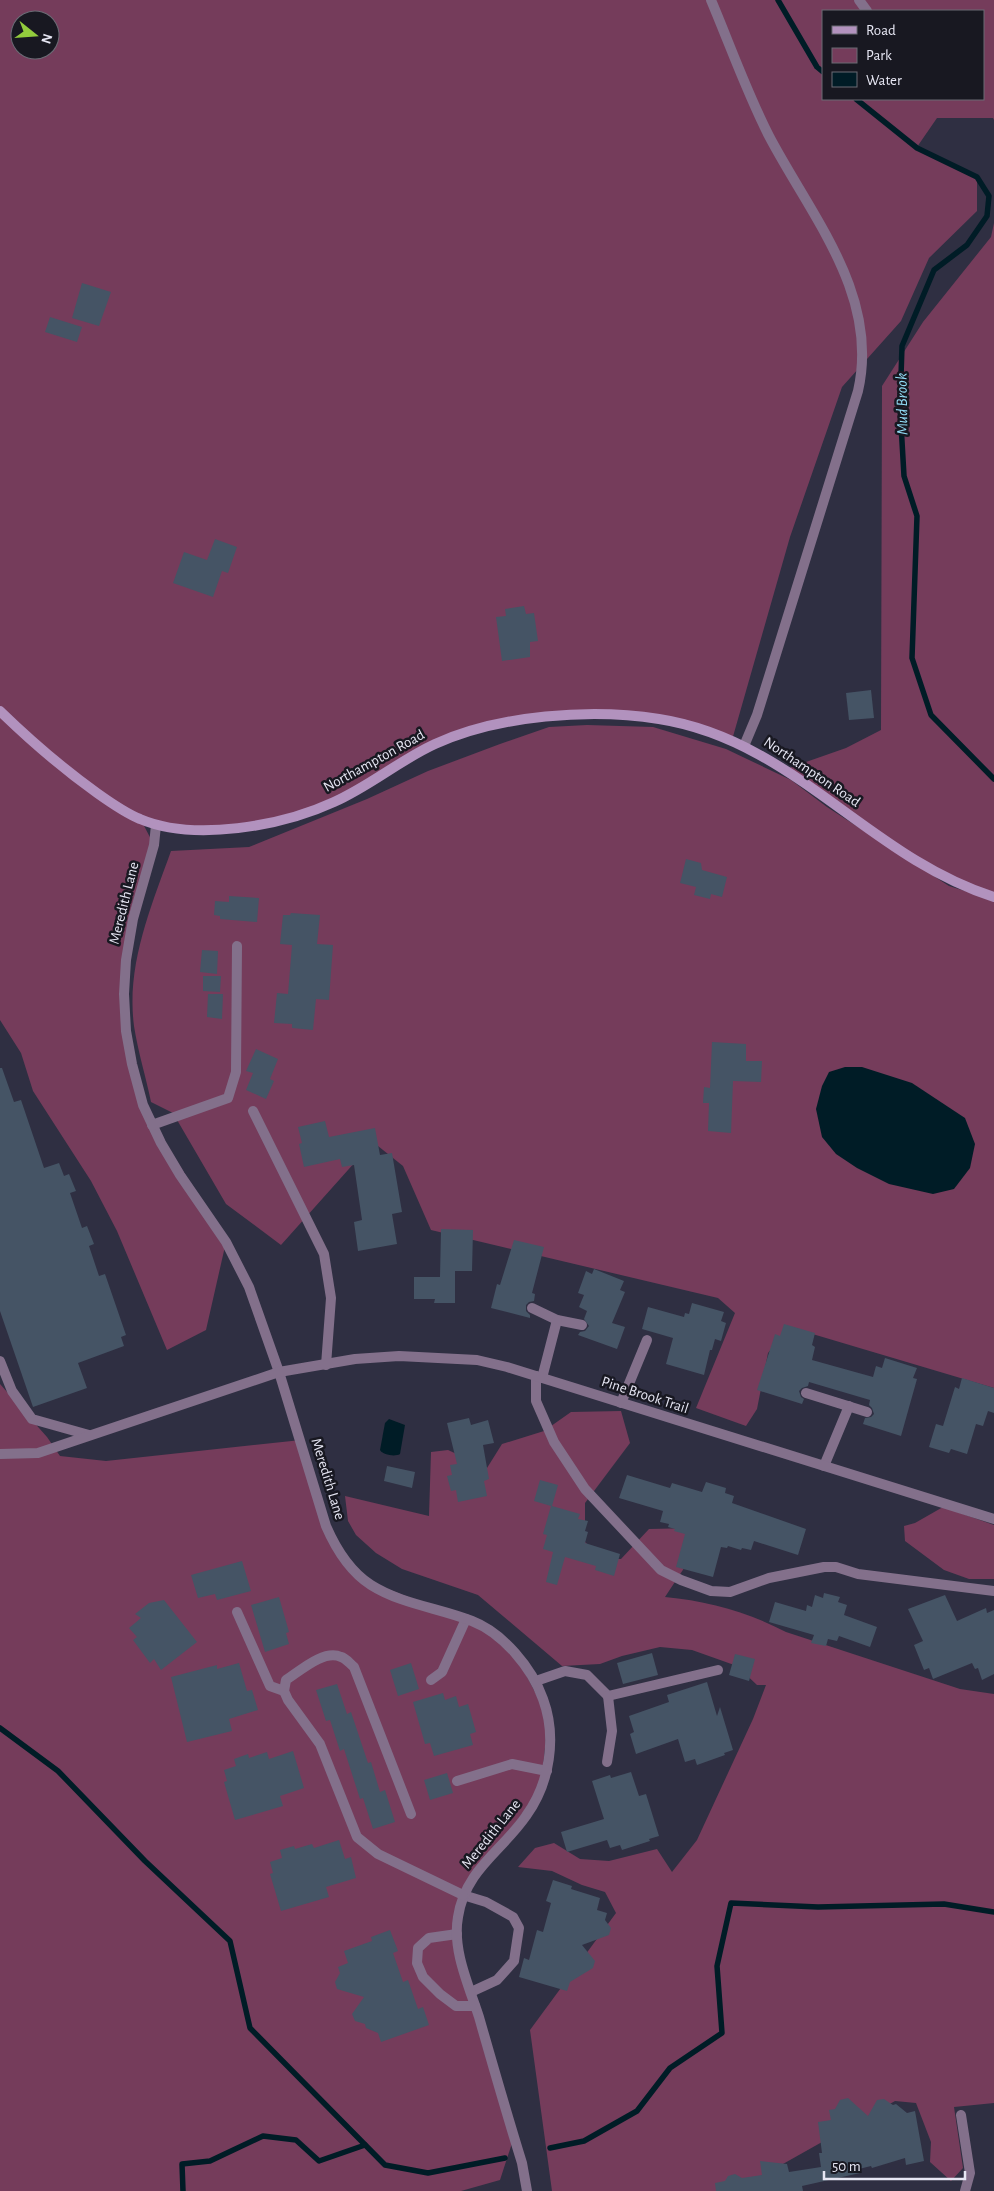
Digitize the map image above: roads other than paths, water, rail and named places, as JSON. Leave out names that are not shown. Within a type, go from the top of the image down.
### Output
[{"type":"street","points":[[711,0],[769,136],[825,232],[844,271],[857,310],[863,344],[863,362],[858,391],[757,715],[744,746]]},
{"type":"street","name":"Northampton Road","points":[[0,711],[66,771],[128,814],[156,825],[187,830],[252,826],[288,820],[336,802],[436,744],[479,728],[512,721],[581,715],[627,715],[658,718],[706,730],[744,746],[786,769],[912,859],[947,878],[994,897]]},
{"type":"street","name":"Meredith Lane","points":[[156,825],[149,866],[133,919],[126,960],[124,994],[126,1031],[132,1064],[143,1106],[152,1125],[180,1174],[226,1242],[249,1287],[280,1372],[326,1526],[334,1545],[348,1564],[364,1580],[381,1590],[466,1619],[490,1631],[524,1663],[536,1681],[546,1708],[551,1734],[547,1771],[542,1788],[526,1818],[483,1864],[463,1895],[457,1918],[457,1934],[463,1968],[522,2163],[528,2191]]},
{"type":"street","points":[[152,1125],[228,1098],[236,1072],[238,946]]},
{"type":"street","points":[[253,1110],[324,1254],[331,1298],[326,1365]]},
{"type":"street","points":[[532,1308],[557,1320],[582,1325]]},
{"type":"street","points":[[557,1320],[539,1377],[536,1401],[554,1442],[586,1489],[661,1570],[711,1591],[730,1592],[769,1578],[824,1567],[836,1567],[858,1574],[994,1591]]},
{"type":"street","points":[[621,1403],[647,1340]]},
{"type":"street","name":"Pine Brook Trail","points":[[280,1372],[355,1359],[399,1356],[477,1360],[507,1366],[994,1519]]},
{"type":"street","points":[[0,1361],[12,1391],[32,1419],[89,1435]]},
{"type":"street","points":[[0,1454],[38,1453],[280,1372]]},
{"type":"street","points":[[806,1393],[867,1412]]},
{"type":"street","points":[[824,1466],[849,1406]]},
{"type":"street","points":[[237,1612],[270,1686],[284,1691]]},
{"type":"street","points":[[431,1680],[442,1672],[466,1619]]},
{"type":"street","points":[[411,1814],[354,1667],[341,1656],[331,1655],[318,1659],[286,1680],[284,1691],[288,1700],[320,1744],[357,1837],[378,1854],[463,1895],[486,1902],[513,1916],[519,1928],[514,1961],[497,1980],[471,1992]]},
{"type":"street","points":[[608,1696],[718,1670]]},
{"type":"street","points":[[536,1681],[565,1671],[587,1675],[608,1696],[612,1731],[607,1762]]},
{"type":"street","points":[[457,1781],[512,1764],[547,1771]]},
{"type":"street","points":[[457,1934],[429,1938],[418,1948],[417,1963],[423,1977],[456,2006],[475,2006]]},
{"type":"street","points":[[960,2115],[970,2173],[965,2191]]},
{"type":"water","points":[[845,1067],[862,1067],[912,1083],[965,1118],[975,1144],[970,1168],[954,1189],[933,1194],[889,1184],[857,1168],[836,1154],[822,1137],[816,1109],[822,1086],[829,1072]]},
{"type":"water","points":[[389,1419],[405,1425],[400,1454],[398,1455],[386,1454],[380,1450],[385,1423]]},
{"type":"waterway","name":"Mud Brook","points":[[778,0],[817,67],[822,71]]},
{"type":"waterway","name":"Mud Brook","points":[[857,100],[917,148],[977,177],[989,196],[987,216],[967,245],[934,270],[902,346],[900,407],[904,476],[917,516],[912,658],[931,715],[994,779]]},
{"type":"waterway","points":[[0,1728],[58,1771],[145,1861],[230,1941],[250,2028],[385,2165],[428,2173],[505,2158]]},
{"type":"waterway","points":[[550,2148],[584,2141],[637,2111],[670,2068],[722,2033],[717,1966],[731,1903],[818,1907],[944,1904],[994,1912]]},
{"type":"waterway","points":[[183,2191],[182,2164],[210,2161],[263,2136],[296,2140],[319,2161],[365,2145]]}]
